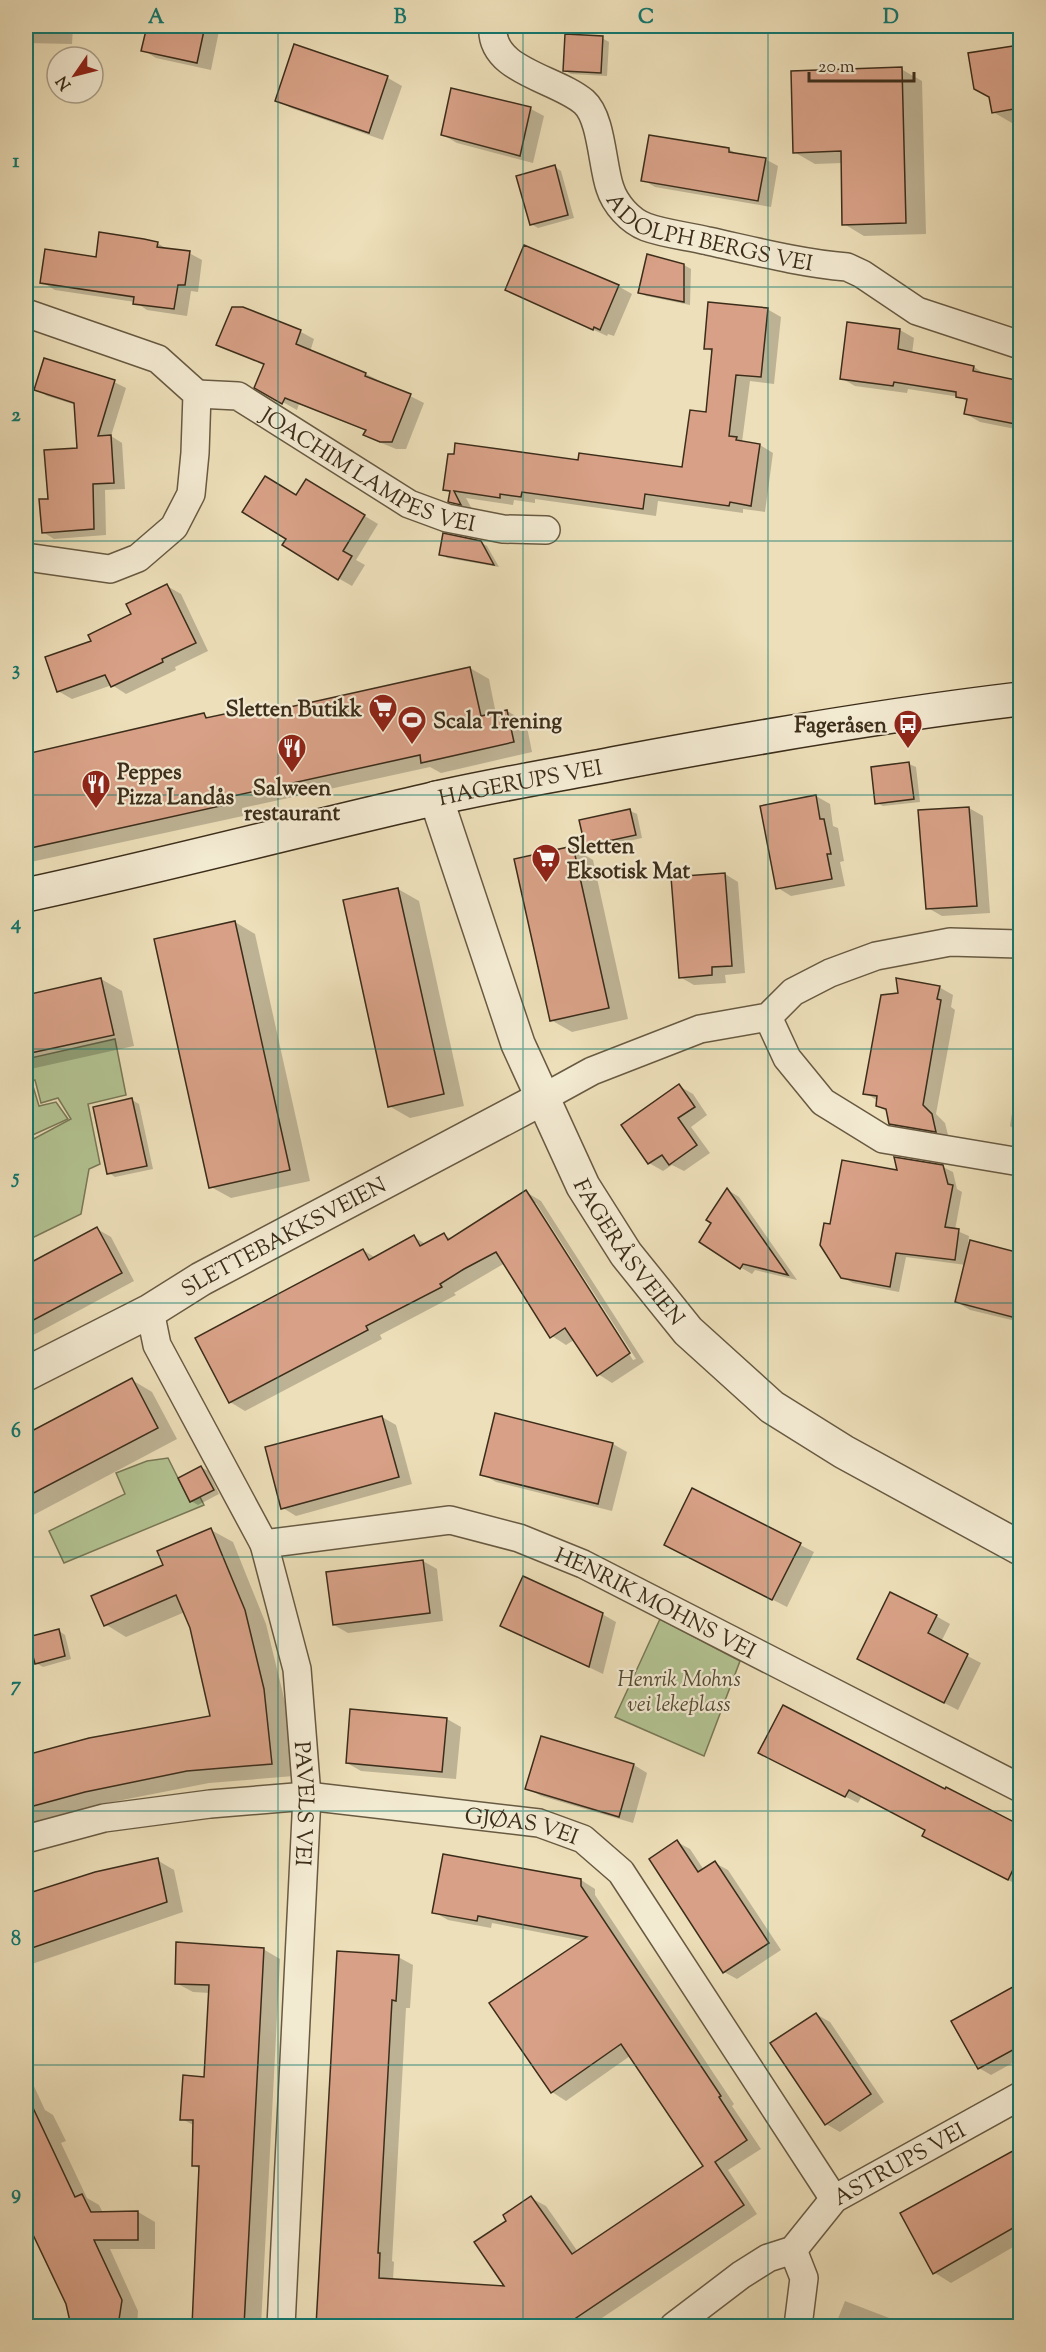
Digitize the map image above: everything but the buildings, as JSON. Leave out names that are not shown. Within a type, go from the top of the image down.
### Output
[{"type":"street","name":"ADOLPH BERGS VEI","points":[[493,26],[497,50],[511,63],[574,94],[589,106],[596,123],[610,190],[618,204],[630,217],[645,227],[847,267],[862,274],[917,311],[1020,345]]},
{"type":"street","points":[[26,313],[158,359],[197,394],[191,494],[174,527],[138,558],[110,568],[26,557]]},
{"type":"street","name":"JOACHIM LAMPES VEI","points":[[197,394],[238,396],[380,488],[409,504],[447,518],[492,527],[546,530]]},
{"type":"street","name":"HAGERUPS VEI","points":[[26,895],[118,876],[436,798],[743,739],[926,710],[1020,699]]},
{"type":"street","name":"FAGERÅSVEIEN","points":[[436,798],[518,1044],[541,1099],[589,1196],[626,1254],[688,1331],[772,1407],[844,1452],[1020,1548]]},
{"type":"street","points":[[541,1099],[592,1071],[700,1029],[768,1017],[793,992],[830,973],[876,956],[950,942],[1020,944]]},
{"type":"street","points":[[768,1017],[787,1058],[823,1102],[883,1139],[1020,1162]]},
{"type":"street","name":"SLETTEBAKKSVEIEN","points":[[26,1374],[150,1311],[201,1279],[541,1099]]},
{"type":"street","name":"PAVELS VEI","points":[[150,1311],[157,1345],[264,1544],[297,1670],[307,1796],[280,2326]]},
{"type":"street","name":"HENRIK MOHNS VEI","points":[[264,1544],[450,1520],[519,1538],[583,1564],[1020,1788]]},
{"type":"street","name":"GJØAS VEI","points":[[26,1839],[104,1818],[210,1803],[307,1796],[539,1823],[583,1839],[621,1872],[834,2199]]},
{"type":"street","name":"ASTRUPS VEI","points":[[793,2250],[834,2199],[1020,2096]]},
{"type":"street","points":[[674,2326],[759,2263],[793,2250],[804,2278],[798,2326]]},
{"type":"green space","points":[[115,1039],[126,1095],[88,1104],[100,1164],[89,1169],[81,1214],[26,1241],[26,1143],[71,1119],[58,1098],[41,1103],[35,1080],[26,1081],[26,1059]]},
{"type":"green space","points":[[32,1083],[39,1106],[56,1102],[68,1119],[26,1138],[26,1084]]},
{"type":"green space","points":[[168,1458],[190,1502],[200,1497],[204,1505],[64,1563],[49,1531],[125,1494],[116,1473],[147,1461]]},
{"type":"green space","name":"Henrik Mohns vei lekeplass","points":[[660,1619],[740,1661],[704,1756],[615,1717]]},
{"type":"place","name":"Sletten Butikk","points":[[383,734]]},
{"type":"place","name":"Scala Trening","points":[[412,746]]},
{"type":"place","name":"Fageråsen","points":[[908,750]]},
{"type":"place","name":"Salween restaurant","points":[[292,774]]},
{"type":"place","name":"Peppes Pizza Landås","points":[[96,810]]},
{"type":"place","name":"Sletten Eksotisk Mat","points":[[546,884]]}]
